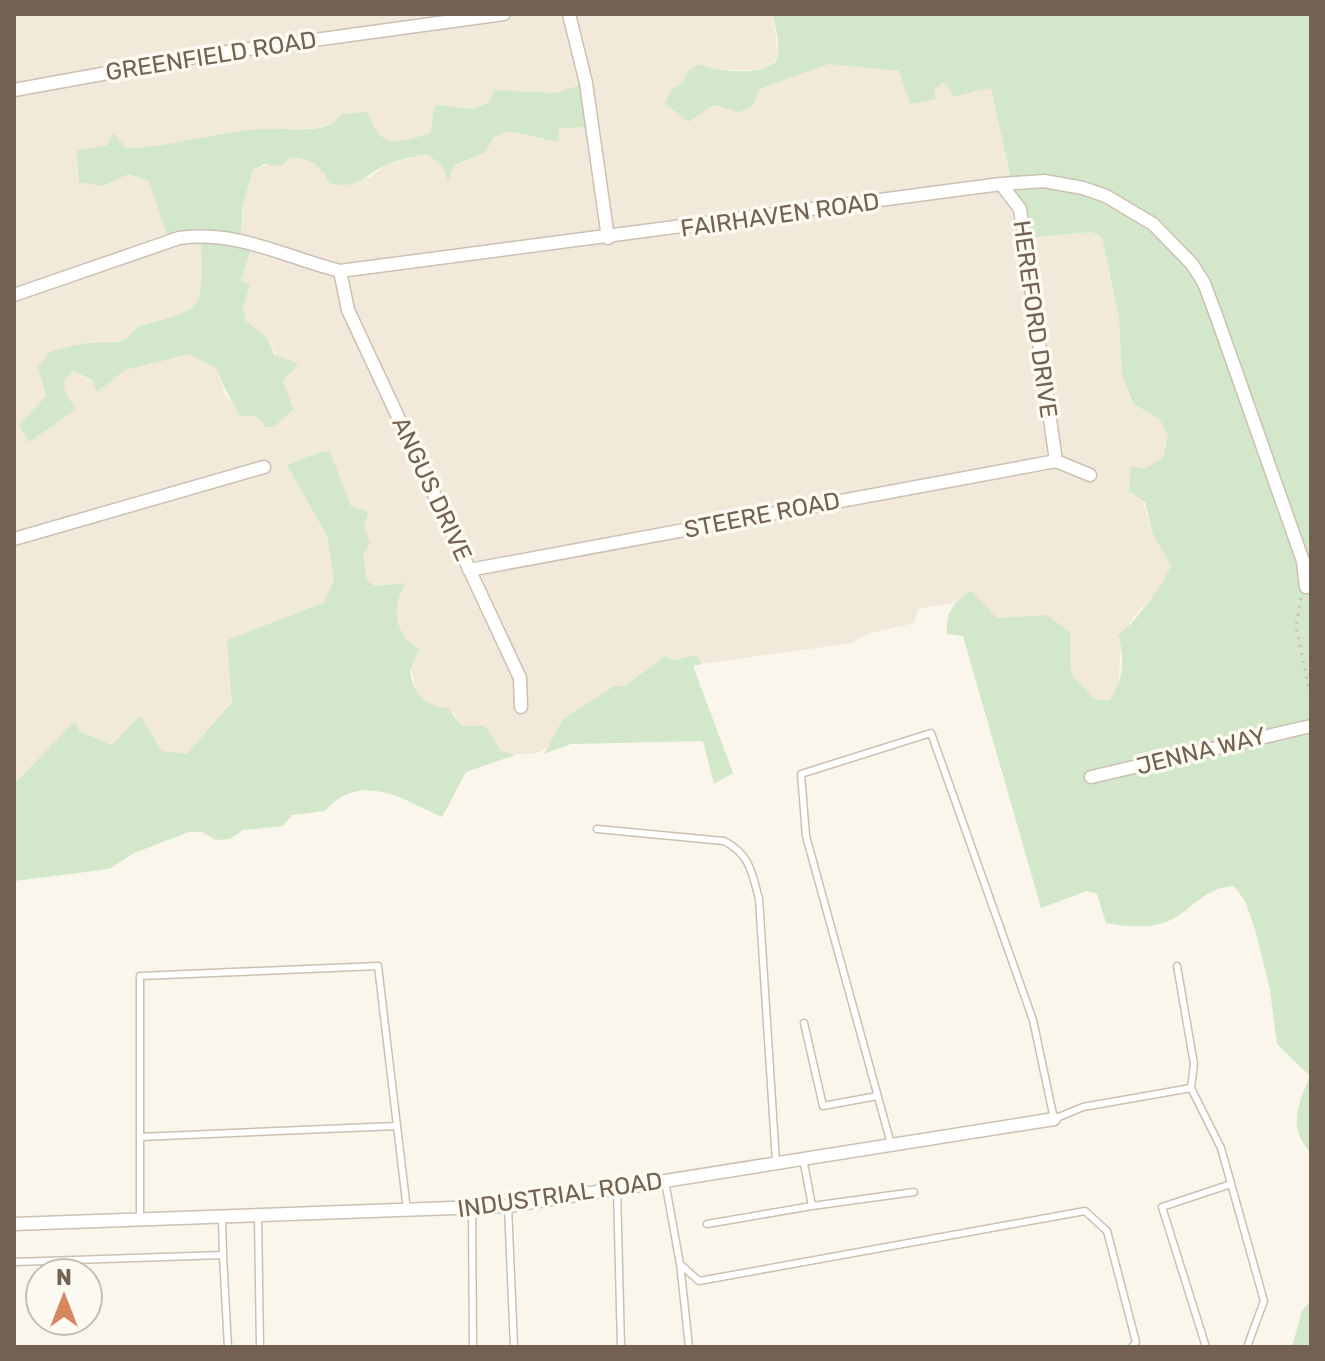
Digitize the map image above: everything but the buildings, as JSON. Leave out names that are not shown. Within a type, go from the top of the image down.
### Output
[{"type":"street","name":"GREENFIELD ROAD","points":[[14,90],[212,54],[504,14]]},
{"type":"street","points":[[569,14],[586,83],[608,238]]},
{"type":"street","name":"FAIRHAVEN ROAD","points":[[14,295],[167,242],[201,235],[248,241],[340,271],[1001,184],[1044,181],[1083,188],[1106,196],[1153,224],[1192,264],[1204,283],[1303,561],[1306,587]]},
{"type":"street","name":"HEREFORD DRIVE","points":[[1001,184],[1020,209],[1056,461]]},
{"type":"street","name":"ANGUS DRIVE","points":[[340,271],[348,310],[520,678],[521,707]]},
{"type":"street","points":[[1056,461],[1090,475]]},
{"type":"street","name":"STEERE ROAD","points":[[469,570],[1056,461]]},
{"type":"street","points":[[14,539],[264,467]]},
{"type":"street","name":"JENNA WAY","points":[[1091,777],[1311,726]]},
{"type":"street","name":"INDUSTRIAL ROAD","points":[[14,1224],[508,1206],[1054,1119]]},
{"type":"lane","points":[[891,1144],[806,836],[801,774],[931,733],[1033,1020],[1054,1119],[1083,1107],[1191,1088]]},
{"type":"lane","points":[[597,829],[724,841],[739,849],[750,863],[759,899],[776,1162]]},
{"type":"lane","points":[[140,1221],[140,976],[378,966],[407,1212]]},
{"type":"lane","points":[[1177,966],[1194,1064],[1191,1088],[1221,1148],[1264,1301],[1247,1347]]},
{"type":"lane","points":[[804,1023],[823,1106],[877,1096]]},
{"type":"lane","points":[[140,1137],[396,1126]]},
{"type":"lane","points":[[803,1158],[812,1206]]},
{"type":"lane","points":[[665,1181],[680,1263],[689,1347]]},
{"type":"lane","points":[[1206,1347],[1162,1207],[1231,1184]]},
{"type":"lane","points":[[617,1189],[621,1347]]},
{"type":"lane","points":[[707,1224],[914,1192]]},
{"type":"lane","points":[[508,1206],[514,1347]]},
{"type":"lane","points":[[472,1209],[473,1347]]},
{"type":"lane","points":[[680,1263],[699,1281],[1085,1211],[1107,1231],[1136,1342],[1132,1347]]},
{"type":"lane","points":[[258,1217],[260,1347]]},
{"type":"lane","points":[[222,1218],[228,1347]]},
{"type":"lane","points":[[14,1262],[223,1255]]},
{"type":"path","points":[[1306,587],[1296,627],[1311,698]]},
{"type":"shaded area","points":[[14,14],[773,14],[778,56],[772,66],[761,71],[711,69],[672,89],[688,121],[714,105],[739,111],[753,106],[759,89],[829,64],[899,71],[910,104],[936,99],[934,90],[943,83],[950,89],[952,97],[991,88],[1024,238],[1092,232],[1102,237],[1119,318],[1122,374],[1132,404],[1159,419],[1168,435],[1163,458],[1144,470],[1132,466],[1153,535],[1171,565],[1167,581],[1133,617],[1121,642],[1118,691],[1109,700],[1094,699],[1071,674],[1069,631],[1047,615],[997,618],[971,591],[953,603],[918,609],[914,623],[870,633],[852,643],[702,664],[696,655],[674,660],[665,656],[625,687],[614,686],[563,719],[548,747],[538,753],[511,755],[501,751],[488,736],[462,726],[454,713],[430,706],[418,696],[405,641],[397,625],[397,597],[405,583],[375,586],[367,580],[351,506],[330,453],[324,451],[287,465],[327,536],[334,581],[323,603],[228,640],[232,702],[187,754],[113,745],[80,732],[74,722],[14,784]],"holes":[[[583,84],[558,128],[558,142],[508,131],[493,138],[484,153],[454,165],[447,179],[442,166],[427,154],[385,165],[370,178],[324,170],[306,158],[291,157],[253,170],[242,208],[241,280],[250,285],[243,307],[246,321],[267,338],[287,373],[262,420],[250,414],[240,415],[233,402],[225,396],[217,369],[190,353],[125,370],[98,391],[92,381],[74,371],[64,381],[65,392],[76,409],[32,412],[46,396],[38,367],[92,342],[108,346],[132,335],[137,327],[197,306],[202,298],[201,243],[198,240],[170,245],[149,181],[129,174],[102,186],[77,150],[119,144],[126,148],[146,147],[262,129],[283,132],[321,127],[368,112],[373,128],[381,138],[399,143],[430,133],[435,105],[474,109],[489,102],[494,90],[556,93]]]},
{"type":"green space","points":[[773,14],[1311,14],[1311,1153],[1297,1125],[1299,1107],[1310,1076],[1277,1044],[1270,990],[1245,901],[1234,886],[1221,888],[1173,919],[1141,926],[1106,923],[1097,894],[1087,891],[1041,908],[963,636],[947,634],[947,620],[952,609],[959,599],[971,591],[997,618],[1047,615],[1070,632],[1071,674],[1094,699],[1109,700],[1118,686],[1122,669],[1118,635],[1148,603],[1171,565],[1153,535],[1145,502],[1129,491],[1131,466],[1144,469],[1163,458],[1168,435],[1159,419],[1133,404],[1122,374],[1119,318],[1102,237],[1092,232],[1024,238],[991,88],[952,97],[950,89],[943,83],[934,90],[936,99],[910,104],[899,71],[829,64],[759,89],[753,106],[739,112],[714,105],[688,122],[665,103],[672,89],[684,82],[687,72],[699,64],[741,71],[764,69],[772,65],[777,59],[778,49]]},
{"type":"green space","points":[[583,84],[590,127],[559,128],[558,142],[508,131],[493,138],[485,153],[454,165],[448,181],[442,166],[427,154],[380,167],[362,180],[348,185],[329,183],[319,167],[298,158],[291,157],[281,166],[265,164],[253,170],[242,208],[241,242],[251,248],[241,280],[250,285],[243,307],[246,321],[267,338],[274,354],[298,364],[283,381],[293,409],[274,427],[265,427],[255,417],[240,416],[217,369],[190,354],[125,370],[97,392],[92,380],[73,371],[64,381],[65,392],[76,409],[29,442],[19,425],[46,396],[38,367],[50,352],[85,344],[121,341],[137,327],[188,310],[199,296],[201,284],[201,243],[197,240],[170,245],[149,181],[129,174],[102,186],[79,182],[77,150],[107,145],[113,133],[126,148],[143,147],[261,129],[323,127],[342,114],[368,112],[378,133],[392,141],[400,141],[430,133],[435,105],[474,109],[489,102],[494,90],[556,93]]},
{"type":"green space","points":[[324,451],[330,452],[351,506],[368,512],[364,528],[370,542],[363,555],[367,580],[375,586],[406,583],[397,611],[404,636],[419,649],[410,671],[414,687],[427,702],[448,708],[462,726],[485,726],[501,751],[515,755],[466,772],[442,817],[397,796],[367,790],[353,792],[338,799],[325,811],[292,815],[283,826],[243,830],[230,839],[216,840],[202,832],[189,832],[134,853],[109,869],[14,881],[14,784],[75,721],[80,732],[112,745],[140,716],[162,751],[187,754],[232,702],[227,640],[323,603],[334,581],[327,536],[287,465]]},
{"type":"green space","points":[[696,655],[702,664],[693,666],[733,773],[714,784],[703,741],[571,744],[544,754],[563,719],[614,686],[625,686],[665,656],[674,660]]},
{"type":"green space","points":[[1311,1300],[1311,1347],[1292,1347],[1302,1311]]}]
